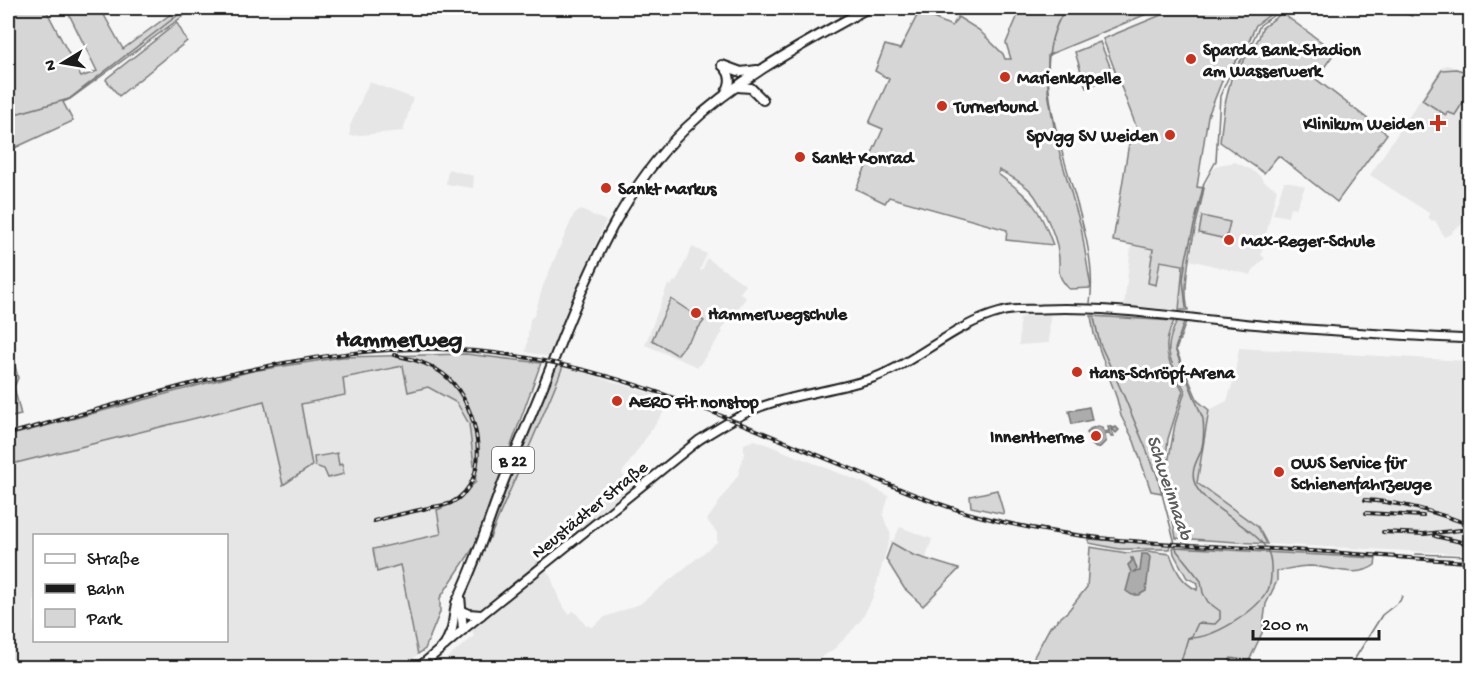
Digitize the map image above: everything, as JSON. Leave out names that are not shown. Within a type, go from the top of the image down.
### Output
[{"type":"main road","name":"B 22","points":[[445,645],[452,629],[456,603],[585,279],[612,225],[645,174],[685,129],[723,96],[761,69],[868,8]]},
{"type":"main road","points":[[723,96],[730,82],[728,72],[722,65],[741,72],[761,69],[757,81],[763,100],[751,88],[740,86],[734,88]]},
{"type":"main road","name":"Neustädter Straße","points":[[463,630],[699,440],[738,417],[773,403],[876,377],[965,325],[1002,312],[1088,310],[1190,317],[1281,327],[1470,339]]},
{"type":"main road","name":"B 22","points":[[460,594],[463,630]]},
{"type":"main road","points":[[461,610],[469,614],[481,615]]},
{"type":"main road","points":[[418,668],[463,630]]},
{"type":"shaded area","name":"Klinikum Weiden","points":[[1447,65],[1470,72],[1470,188],[1467,192],[1470,200],[1470,219],[1452,231],[1453,233],[1444,237],[1435,220],[1432,221],[1428,217],[1429,213],[1370,175],[1442,67]]},
{"type":"shaded area","points":[[369,82],[413,98],[403,131],[350,136],[350,126]]},
{"type":"shaded area","points":[[1235,162],[1250,169],[1263,181],[1277,189],[1261,255],[1265,258],[1251,275],[1190,260],[1204,188],[1212,170],[1219,165]]},
{"type":"shaded area","points":[[448,169],[474,176],[473,188],[446,184]]},
{"type":"shaded area","points":[[1284,182],[1305,187],[1296,208],[1290,207],[1288,217],[1273,214]]},
{"type":"shaded area","points":[[581,210],[606,221],[549,357],[526,352],[530,319],[534,316],[543,286],[574,214]]},
{"type":"shaded area","points":[[1131,246],[1153,249],[1149,283],[1156,284],[1160,261],[1183,265],[1179,310],[1124,306]]},
{"type":"shaded area","name":"Hammerwegschule","points":[[692,247],[707,254],[700,270],[702,271],[707,258],[746,285],[740,293],[746,298],[721,330],[723,332],[698,367],[645,345],[668,284],[671,286],[674,281],[676,282]]},
{"type":"shaded area","points":[[1050,315],[1049,343],[1019,345],[1020,319],[1024,316]]},
{"type":"shaded area","points":[[1239,348],[1466,361],[1470,353],[1470,554],[1267,544],[1258,527],[1197,483],[1209,410],[1227,401],[1234,379]]},
{"type":"shaded area","points":[[404,366],[428,387],[457,403],[469,424],[476,483],[451,504],[437,510],[441,534],[377,572],[400,565],[418,654],[409,663],[403,667],[8,668],[8,465],[264,401],[283,485],[312,466],[301,404],[344,395],[343,378]]},
{"type":"shaded area","points":[[563,366],[672,400],[622,473],[632,486],[539,561],[551,577],[560,602],[569,614],[574,611],[586,625],[592,627],[605,617],[640,604],[717,542],[717,533],[707,520],[738,475],[744,454],[744,444],[755,440],[864,483],[889,496],[883,515],[891,534],[873,597],[862,619],[849,634],[834,649],[807,667],[435,668],[474,636],[464,604],[465,596],[488,537],[490,538],[516,474],[541,422]]},
{"type":"shaded area","points":[[1089,407],[1092,420],[1072,424],[1069,411]]},
{"type":"shaded area","name":"Innentherme","points":[[1098,426],[1105,432],[1109,431],[1108,426],[1119,430],[1116,433],[1111,428],[1114,437],[1111,437],[1109,433],[1105,434],[1106,441],[1096,448],[1090,443],[1087,433]]},
{"type":"shaded area","points":[[900,527],[932,539],[926,558],[913,555],[892,543]]},
{"type":"shaded area","points":[[1142,554],[1150,557],[1146,591],[1139,595],[1132,595],[1126,591],[1131,572],[1128,565],[1133,558],[1137,569],[1133,572],[1140,571]]},
{"type":"green space","points":[[18,8],[45,8],[81,77],[97,71],[66,8],[100,8],[123,49],[179,8],[194,8],[63,102],[73,121],[8,151],[8,19]]},
{"type":"green space","points":[[1021,8],[1161,8],[1048,55],[1048,92],[1057,144],[1081,227],[1091,288],[1069,289],[1064,283],[1060,274],[1057,244],[1039,203],[1031,191],[1016,179],[999,170],[998,174],[1033,204],[1053,245],[1006,240],[1007,230],[889,197],[885,203],[856,189],[883,129],[869,123],[889,79],[875,71],[885,45],[900,49],[919,12],[952,26],[958,17],[979,30],[1003,54],[1005,59],[1011,59],[1006,43]]},
{"type":"green space","name":"SpVgg SV Weiden","points":[[1178,8],[1270,8],[1275,11],[1256,25],[1245,50],[1224,76],[1208,116],[1197,187],[1204,188],[1186,282],[1188,310],[1179,310],[1183,265],[1160,261],[1156,285],[1148,283],[1153,249],[1113,241],[1129,143],[1134,143],[1136,126],[1103,39]]},
{"type":"green space","points":[[1282,13],[1335,52],[1316,79],[1387,134],[1337,202],[1280,157],[1278,156],[1264,173],[1220,142],[1224,108],[1231,79],[1259,38],[1262,28]]},
{"type":"green space","points":[[177,23],[187,41],[119,96],[106,80],[107,78]]},
{"type":"green space","points":[[1100,42],[1114,76],[1086,88],[1075,52]]},
{"type":"green space","points":[[1456,69],[1470,73],[1470,97],[1467,96],[1455,115],[1447,112],[1446,115],[1422,100],[1442,70]]},
{"type":"green space","points":[[1202,216],[1230,222],[1226,239],[1199,233]]},
{"type":"green space","points":[[671,299],[704,321],[677,355],[652,340]]},
{"type":"green space","points":[[1091,316],[1174,321],[1167,340],[1168,357],[1183,391],[1168,439],[1162,493],[1151,491],[1134,441],[1121,416],[1094,334]]},
{"type":"green space","points":[[1177,321],[1186,322],[1176,350],[1198,401],[1209,410],[1197,483],[1258,527],[1267,544],[1176,538],[1165,480],[1175,424],[1185,391],[1172,364],[1169,349]]},
{"type":"green space","points":[[466,354],[541,363],[474,547],[440,598],[440,612],[425,649],[418,654],[400,565],[377,572],[373,549],[441,534],[437,510],[451,504],[476,482],[469,424],[457,403],[428,387],[408,392],[403,366],[343,378],[345,395],[301,404],[312,466],[283,485],[264,401],[8,465],[8,436],[252,371],[342,357]]},
{"type":"green space","points":[[13,357],[18,378],[14,387],[21,415],[8,418],[8,359]]},
{"type":"green space","points":[[557,365],[563,366],[490,538],[488,537],[514,469]]},
{"type":"green space","points":[[337,453],[339,465],[342,464],[344,474],[328,478],[324,469],[315,466],[314,457]]},
{"type":"green space","points":[[997,490],[1004,514],[971,507],[970,496]]},
{"type":"green space","points":[[1089,539],[1170,545],[1169,549],[1119,549],[1089,543]]},
{"type":"green space","points":[[892,543],[913,555],[959,569],[923,606],[904,588],[886,559]]},
{"type":"green space","points":[[1090,547],[1127,553],[1147,551],[1170,554],[1180,575],[1197,590],[1198,583],[1187,578],[1174,554],[1173,547],[1376,558],[1375,565],[1360,571],[1310,566],[1277,571],[1277,581],[1266,604],[1262,633],[1249,661],[1231,658],[1225,668],[1028,668],[1050,627],[1068,611],[1087,587]]},
{"type":"waterway","points":[[8,116],[69,99],[187,8]]},
{"type":"waterway","name":"Schweinnaab","points":[[1066,8],[1052,41],[1048,76],[1053,114],[1084,231],[1091,268],[1090,303]]},
{"type":"waterway","points":[[1186,308],[1183,280],[1186,259],[1204,183],[1216,161],[1220,96],[1229,76],[1248,51],[1260,25],[1274,15],[1295,8]]},
{"type":"waterway","points":[[1391,8],[1412,16]]},
{"type":"waterway","name":"Schweinnaab","points":[[1094,318],[1100,344],[1157,475],[1177,551],[1201,581],[1203,593],[1208,602],[1220,611],[1220,619],[1215,624],[1198,623],[1192,636],[1188,638],[1182,658],[1172,668]]},
{"type":"waterway","points":[[1184,322],[1175,349],[1203,419],[1203,443],[1194,469],[1194,481],[1198,490],[1207,499],[1263,544],[1271,562],[1268,590],[1254,607],[1221,629],[1188,638]]},
{"type":"waterway","points":[[1415,554],[1470,556]]},
{"type":"waterway","points":[[1349,668],[1382,615],[1400,601],[1402,596]]},
{"type":"railway","points":[[8,434],[166,390],[272,365],[326,356],[380,351],[436,349],[491,352],[544,361],[647,388],[926,499],[1012,524],[1123,540],[1470,562]]},
{"type":"railway","points":[[374,521],[451,503],[465,492],[473,478],[477,461],[474,424],[459,390],[436,369],[415,360],[394,355]]},
{"type":"railway","points":[[1365,500],[1419,508],[1470,525]]},
{"type":"railway","points":[[1366,513],[1423,516]]},
{"type":"railway","points":[[1383,532],[1424,534],[1470,529]]},
{"type":"railway","points":[[1435,536],[1470,544]]},
{"type":"place","name":"Sparda Bank-Stadion am Wasserwerk","points":[[1191,59]]},
{"type":"place","name":"Marienkapelle","points":[[1005,77]]},
{"type":"place","name":"Turnerbund","points":[[942,106]]},
{"type":"place","name":"Klinikum Weiden","points":[[1438,123]]},
{"type":"place","name":"SpVgg SV Weiden","points":[[1170,135]]},
{"type":"place","name":"Sankt Konrad","points":[[800,157]]},
{"type":"place","name":"Sankt Markus","points":[[606,188]]},
{"type":"place","name":"Max-Reger-Schule","points":[[1229,240]]},
{"type":"place","name":"Hammerwegschule","points":[[696,313]]},
{"type":"place","name":"Hans-Schröpf-Arena","points":[[1077,372]]},
{"type":"place","name":"AERO Fit nonstop","points":[[617,401]]},
{"type":"place","name":"Innentherme","points":[[1096,436]]},
{"type":"place","name":"OWS Service für Schienenfahrzeuge","points":[[1279,472]]},
{"type":"district","name":"Hammerweg","points":[[399,338]]}]
